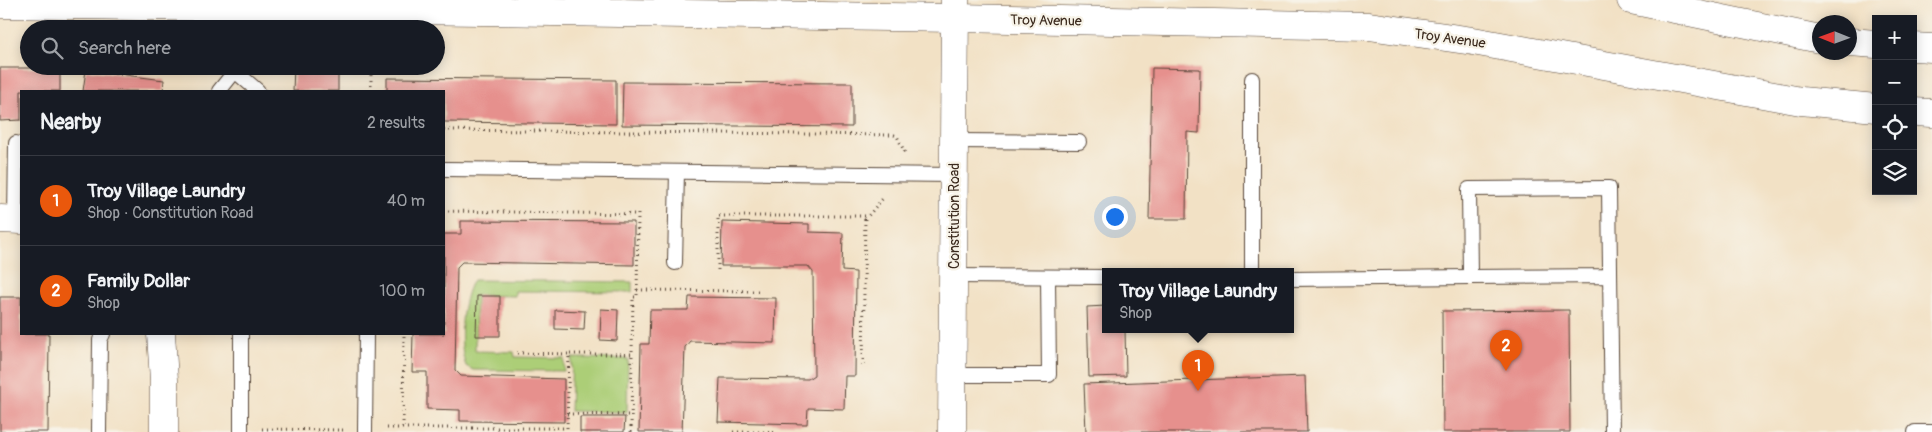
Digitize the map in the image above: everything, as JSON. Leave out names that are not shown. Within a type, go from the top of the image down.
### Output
[{"type":"main road","points":[[1631,0],[1812,37]]},
{"type":"main road","name":"Troy Avenue","points":[[0,4],[955,9],[1370,26],[1473,41],[1801,101],[1872,108]]},
{"type":"main road","name":"Constitution Road","points":[[952,432],[955,9]]},
{"type":"main road","points":[[1857,43],[1872,44]]},
{"type":"main road","points":[[1917,47],[1932,48]]},
{"type":"main road","points":[[1917,112],[1932,113]]},
{"type":"main road","points":[[161,335],[164,380],[164,432]]},
{"type":"lane","points":[[220,90],[232,75]]},
{"type":"lane","points":[[240,75],[257,90]]},
{"type":"lane","points":[[1252,79],[1252,268]]},
{"type":"lane","points":[[954,141],[1078,142]]},
{"type":"lane","points":[[12,220],[16,143]]},
{"type":"lane","points":[[445,169],[954,175]]},
{"type":"lane","points":[[675,263],[677,172]]},
{"type":"lane","points":[[1470,277],[1469,189],[1609,188],[1612,432]]},
{"type":"lane","points":[[953,276],[1102,277]]},
{"type":"lane","points":[[1294,278],[1610,276]]},
{"type":"lane","points":[[953,376],[1049,375],[1048,277]]},
{"type":"lane","points":[[99,432],[100,340],[102,335]]},
{"type":"lane","points":[[241,431],[242,335]]},
{"type":"lane","points":[[365,431],[366,335]]},
{"type":"lane","points":[[1915,432],[1932,432]]},
{"type":"path","points":[[371,75],[371,90]]},
{"type":"path","points":[[445,130],[897,136],[903,151],[907,154]]},
{"type":"path","points":[[718,270],[718,216],[868,216],[886,197]]},
{"type":"path","points":[[445,211],[638,214],[637,297],[633,297],[632,432]]},
{"type":"path","points":[[863,365],[865,216]]},
{"type":"path","points":[[637,290],[762,291]]},
{"type":"path","points":[[403,427],[404,335]]},
{"type":"path","points":[[517,353],[632,354]]},
{"type":"path","points":[[241,431],[365,431],[403,427],[567,428],[569,354]]},
{"type":"path","points":[[567,414],[632,415]]},
{"type":"path","points":[[415,427],[415,432]]},
{"type":"path","points":[[734,432],[774,432]]},
{"type":"green space","points":[[473,280],[632,282],[632,292],[515,291],[515,296],[476,295],[475,351],[514,352],[515,357],[564,358],[564,371],[473,370],[466,366],[462,346],[462,322],[466,298]]},
{"type":"green space","points":[[572,358],[628,359],[627,412],[570,411]]},
{"type":"building","points":[[0,68],[20,68],[20,75],[60,75],[60,90],[20,90],[20,120],[0,121]]},
{"type":"building","points":[[1152,68],[1200,69],[1199,133],[1187,132],[1186,219],[1149,219]]},
{"type":"building","points":[[85,75],[125,75],[164,80],[163,90],[83,90]]},
{"type":"building","points":[[294,75],[338,75],[338,90],[293,90]]},
{"type":"building","points":[[387,78],[616,80],[616,124],[445,122],[445,90],[387,90]]},
{"type":"building","points":[[623,82],[852,83],[852,127],[622,125]]},
{"type":"building","points":[[461,221],[634,222],[634,265],[462,262],[457,267],[455,370],[461,376],[564,379],[564,422],[460,421],[460,410],[427,409],[427,372],[412,372],[413,335],[445,335],[445,234],[461,234]]},
{"type":"building","points":[[722,222],[809,224],[809,232],[843,233],[842,271],[856,272],[855,376],[845,376],[844,409],[808,408],[807,424],[718,422],[720,378],[808,379],[814,375],[813,272],[808,266],[721,266]]},
{"type":"building","points":[[477,296],[500,296],[500,336],[476,336]]},
{"type":"building","points":[[0,297],[20,297],[20,335],[49,335],[48,432],[0,432]]},
{"type":"building","points":[[689,297],[776,298],[775,343],[690,341],[685,347],[682,432],[639,432],[641,344],[649,344],[650,310],[688,310]]},
{"type":"building","points":[[1102,306],[1102,333],[1125,333],[1126,376],[1089,377],[1087,307]]},
{"type":"building","points":[[601,309],[618,310],[617,341],[600,340]]},
{"type":"building","points":[[555,310],[585,311],[584,330],[555,329]]},
{"type":"building","points":[[1569,310],[1570,432],[1443,432],[1442,311]]},
{"type":"building","points":[[1305,376],[1307,432],[1086,432],[1084,384]]},
{"type":"building","points":[[580,417],[625,417],[624,432],[580,432]]},
{"type":"place","name":"Family Dollar","points":[[1506,371]]},
{"type":"place","name":"Troy Village Laundry","points":[[1198,391]]}]
